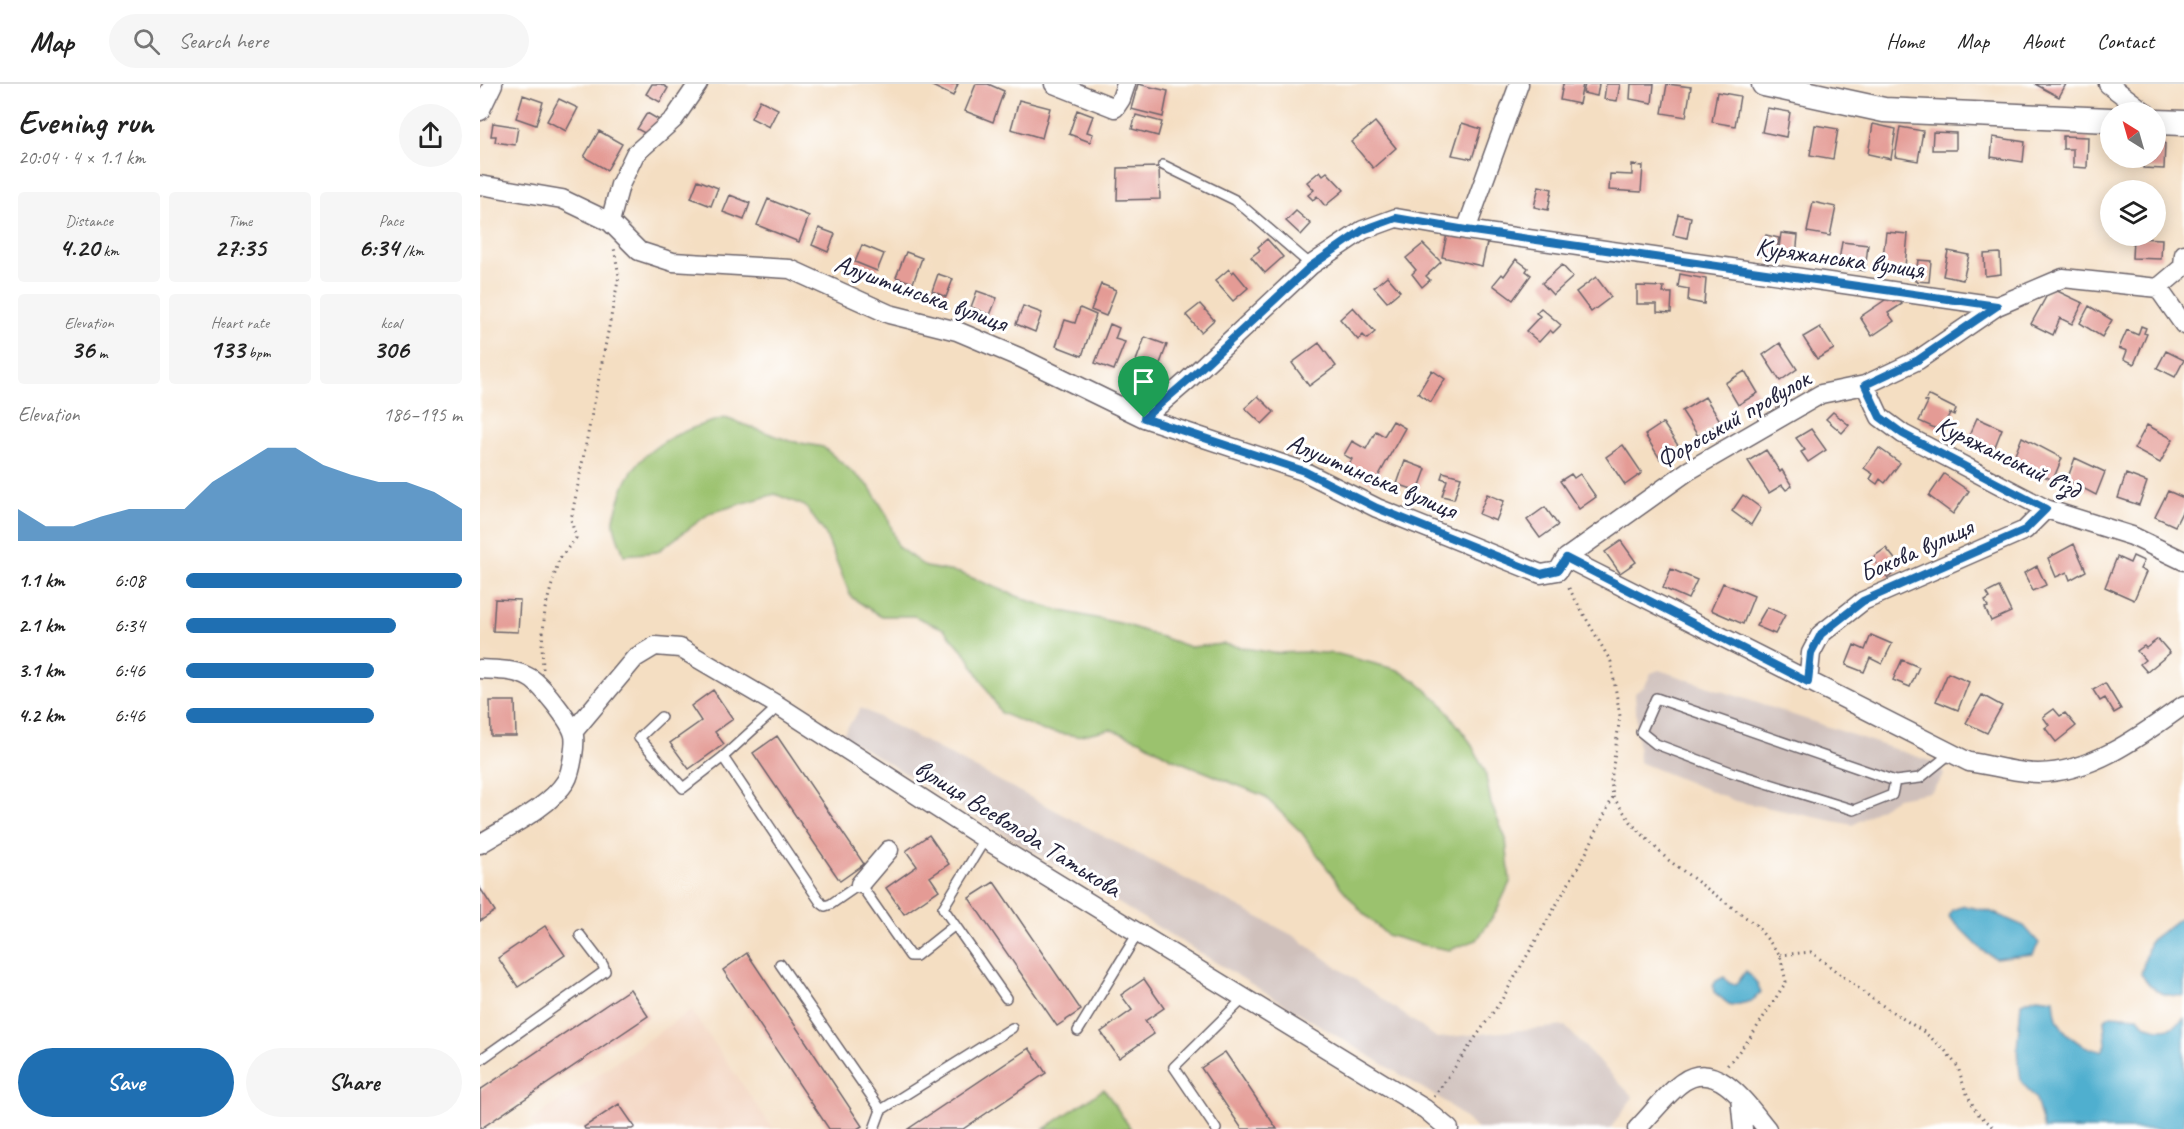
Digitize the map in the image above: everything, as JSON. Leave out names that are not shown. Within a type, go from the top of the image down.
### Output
[{"type":"street","points":[[480,111],[493,84]]},
{"type":"street","points":[[610,222],[620,185],[635,154],[674,119],[698,84]]},
{"type":"street","points":[[1054,84],[1115,108],[1126,84]]},
{"type":"street","points":[[1466,230],[1519,84]]},
{"type":"street","points":[[1764,84],[1884,110],[2100,120]]},
{"type":"street","points":[[2108,84],[2132,102]]},
{"type":"street","points":[[2166,121],[2184,123]]},
{"type":"street","name":"Алуштинська вулиця","points":[[480,185],[562,199],[610,222],[639,251],[673,262],[789,269],[889,314],[957,331],[1010,353],[1144,418],[1304,471],[1377,508],[1541,574],[1562,564],[1970,762],[2038,773],[2080,767],[2137,737],[2184,705]]},
{"type":"street","name":"Куряжанська вулиця","points":[[1144,418],[1311,266],[1363,230],[1396,218],[1997,306]]},
{"type":"street","points":[[1997,306],[2063,278],[2158,288],[2183,267],[2184,254]]},
{"type":"street","points":[[2158,288],[2184,325]]},
{"type":"street","name":"Фороський провулок","points":[[1562,564],[1688,471],[1821,394],[1865,385],[1918,360],[1997,306]]},
{"type":"street","name":"Куряжанський в’їзд","points":[[1865,385],[1880,417],[1903,434],[2046,509],[2132,536],[2184,561]]},
{"type":"street","name":"Бокова вулиця","points":[[1808,682],[1811,653],[1821,634],[1863,601],[2025,530],[2046,509]]},
{"type":"street","name":"вулиця Всеволода Татькова","points":[[573,732],[635,658],[655,646],[680,648],[779,706],[985,839],[1425,1109],[1449,1129]]},
{"type":"street","points":[[480,669],[511,671],[531,678],[549,697],[573,732],[576,743],[567,780],[548,801],[480,844]]},
{"type":"street","points":[[860,884],[889,850]]},
{"type":"street","points":[[1638,1129],[1683,1082],[1702,1074],[1715,1076],[1740,1097],[1767,1129]]},
{"type":"street","points":[[1740,1097],[1743,1129]]},
{"type":"lane","points":[[1163,165],[1235,200],[1311,266]]},
{"type":"lane","points":[[1895,781],[1892,795],[1854,810],[1731,772],[1656,744],[1641,732],[1656,699],[1895,781],[1920,778],[1951,753]]},
{"type":"lane","points":[[661,717],[639,738],[683,788],[723,757],[779,706]]},
{"type":"lane","points":[[723,757],[825,906],[860,884],[910,956],[916,956],[955,925]]},
{"type":"lane","points":[[985,839],[944,908],[1006,998]]},
{"type":"lane","points":[[1078,1030],[1138,933]]},
{"type":"lane","points":[[480,1060],[605,971],[580,935]]},
{"type":"lane","points":[[780,964],[881,1110]]},
{"type":"lane","points":[[1216,1129],[1174,1067],[1244,998]]},
{"type":"lane","points":[[874,1129],[881,1110],[1012,1028]]},
{"type":"path","points":[[549,697],[543,675],[542,645],[545,609],[559,559],[576,538],[571,520],[619,276],[610,222]]},
{"type":"path","points":[[1562,564],[1611,662],[1620,716],[1611,781],[1613,797],[1633,825],[1666,859],[1756,925],[1780,955],[1786,982],[1750,1038],[1715,1076]]},
{"type":"path","points":[[1425,1109],[1452,1074],[1501,1001],[1579,865],[1613,797]]},
{"type":"path","points":[[1780,955],[1811,952],[1874,1000],[1924,1032],[1944,1049],[1958,1067],[1965,1090],[1977,1113],[1996,1129]]},
{"type":"shaded area","points":[[1659,670],[1936,763],[1941,767],[1944,775],[1931,792],[1897,798],[1853,825],[1735,801],[1639,762],[1635,693],[1645,686],[1651,673]]},
{"type":"shaded area","points":[[861,708],[1294,936],[1437,1038],[1565,1026],[1633,1097],[1610,1129],[1477,1129],[1447,1103],[842,735]]},
{"type":"shaded area","points":[[691,1010],[773,1129],[537,1129],[531,1121]]},
{"type":"green space","points":[[725,418],[790,441],[823,447],[869,486],[887,515],[898,547],[926,567],[960,573],[1057,610],[1124,624],[1190,647],[1223,644],[1273,653],[1338,654],[1398,670],[1416,681],[1441,703],[1470,742],[1485,771],[1491,804],[1506,839],[1510,882],[1496,912],[1477,940],[1449,950],[1387,935],[1362,912],[1340,886],[1302,833],[1264,796],[1171,758],[1142,741],[1110,729],[1077,736],[1044,731],[1001,713],[966,654],[944,629],[914,616],[880,616],[851,597],[825,533],[805,506],[775,494],[710,513],[657,552],[624,555],[614,519],[625,484],[634,469],[645,456],[674,436]]},
{"type":"green space","points":[[1104,1089],[1131,1129],[1044,1129]]},
{"type":"water","points":[[1964,906],[1989,911],[2024,926],[2039,943],[2033,954],[1995,958],[1983,951],[1949,917],[1952,910]]},
{"type":"water","points":[[2180,918],[2184,918],[2184,996],[2159,992],[2141,974],[2150,941]]},
{"type":"water","points":[[1746,971],[1757,983],[1761,992],[1752,1001],[1731,1006],[1714,992],[1713,986],[1716,981],[1724,977],[1729,983],[1736,985]]},
{"type":"water","points":[[2037,997],[2054,999],[2058,1021],[2067,1033],[2083,1045],[2102,1051],[2106,1044],[2104,1020],[2111,1015],[2138,1017],[2148,1026],[2158,1029],[2174,1026],[2184,1018],[2184,1129],[2044,1129],[2036,1099],[2021,1081],[2017,1049],[2021,1003]]},
{"type":"building","points":[[652,84],[661,84],[668,88],[660,102],[646,94]]},
{"type":"building","points":[[933,84],[958,84],[953,96],[932,86]]},
{"type":"building","points":[[976,84],[988,84],[1004,91],[993,122],[965,111]]},
{"type":"building","points":[[1138,84],[1168,91],[1163,117],[1131,109]]},
{"type":"building","points":[[1563,84],[1583,84],[1579,104],[1560,100]]},
{"type":"building","points":[[1585,84],[1599,84],[1597,96],[1583,93]]},
{"type":"building","points":[[1606,84],[1620,84],[1617,101],[1604,99]]},
{"type":"building","points":[[1631,84],[1654,84],[1652,103],[1630,99]]},
{"type":"building","points":[[1667,84],[1691,87],[1686,117],[1662,113]]},
{"type":"building","points":[[2035,84],[2066,84],[2059,97]]},
{"type":"building","points":[[1717,92],[1740,96],[1735,126],[1712,122]]},
{"type":"building","points":[[523,95],[543,102],[536,125],[516,118]]},
{"type":"building","points":[[559,99],[578,108],[566,131],[547,121]]},
{"type":"building","points":[[760,100],[778,109],[769,127],[751,118]]},
{"type":"building","points":[[1019,100],[1050,108],[1042,138],[1011,129]]},
{"type":"building","points":[[1767,108],[1790,112],[1786,137],[1762,132]]},
{"type":"building","points":[[1077,110],[1093,116],[1087,132],[1093,134],[1090,142],[1069,134]]},
{"type":"building","points":[[647,113],[661,121],[652,137],[637,129]]},
{"type":"building","points":[[1136,115],[1162,122],[1158,136],[1132,129]]},
{"type":"building","points":[[1375,122],[1396,148],[1373,168],[1351,142]]},
{"type":"building","points":[[493,123],[518,127],[515,145],[495,142],[496,136],[491,136]]},
{"type":"building","points":[[1462,123],[1481,129],[1472,159],[1452,155]]},
{"type":"building","points":[[1873,124],[1896,129],[1891,159],[1868,154]]},
{"type":"building","points":[[1815,125],[1838,129],[1833,159],[1810,155]]},
{"type":"building","points":[[1900,127],[1923,131],[1918,161],[1895,157]]},
{"type":"building","points":[[599,131],[622,144],[607,170],[584,157]]},
{"type":"building","points":[[1933,132],[1956,133],[1956,150],[1932,150]]},
{"type":"building","points":[[2063,136],[2088,137],[2087,168],[2073,167],[2073,149],[2063,149]]},
{"type":"building","points":[[1993,137],[2025,142],[2023,162],[1991,157]]},
{"type":"building","points":[[1632,165],[1643,166],[1641,192],[1609,190],[1610,174],[1632,175]]},
{"type":"building","points":[[1159,167],[1160,199],[1117,200],[1118,168]]},
{"type":"building","points":[[1320,171],[1323,175],[1327,172],[1344,190],[1325,206],[1317,196],[1313,200],[1308,195],[1314,190],[1307,182]]},
{"type":"building","points":[[698,180],[718,188],[711,206],[691,198]]},
{"type":"building","points":[[1539,186],[1552,189],[1548,210],[1534,207]]},
{"type":"building","points":[[730,195],[750,203],[744,220],[723,212]]},
{"type":"building","points":[[768,199],[809,216],[799,242],[757,225]]},
{"type":"building","points":[[1813,202],[1836,207],[1830,236],[1807,232]]},
{"type":"building","points":[[1296,211],[1311,224],[1301,235],[1286,221]]},
{"type":"building","points":[[1678,214],[1691,217],[1687,238],[1673,235]]},
{"type":"building","points":[[819,228],[835,234],[828,252],[812,245]]},
{"type":"building","points":[[1886,232],[1908,234],[1905,267],[1882,265]]},
{"type":"building","points":[[1781,233],[1798,235],[1796,257],[1778,255]]},
{"type":"building","points":[[1447,234],[1487,243],[1482,266],[1442,257]]},
{"type":"building","points":[[1766,235],[1779,238],[1775,259],[1762,256]]},
{"type":"building","points":[[1267,239],[1283,257],[1265,273],[1251,257],[1260,250],[1258,247]]},
{"type":"building","points":[[1842,242],[1868,245],[1865,271],[1838,267]]},
{"type":"building","points":[[1423,244],[1441,262],[1426,276],[1430,280],[1422,287],[1412,274],[1416,270],[1406,258]]},
{"type":"building","points":[[862,245],[884,254],[877,271],[855,262]]},
{"type":"building","points":[[2133,246],[2162,246],[2161,259],[2132,258]]},
{"type":"building","points":[[1948,251],[1969,255],[1963,280],[1943,276]]},
{"type":"building","points":[[906,252],[922,258],[913,283],[896,277]]},
{"type":"building","points":[[2000,253],[2001,274],[1985,276],[1984,254]]},
{"type":"building","points":[[1516,259],[1528,268],[1526,271],[1531,275],[1513,300],[1493,285],[1502,274],[1504,276]]},
{"type":"building","points":[[1918,260],[1931,261],[1929,282],[1915,281]]},
{"type":"building","points":[[1562,265],[1573,277],[1553,295],[1542,283]]},
{"type":"building","points":[[1229,269],[1232,273],[1234,271],[1248,288],[1233,301],[1215,281]]},
{"type":"building","points":[[938,274],[953,279],[946,297],[932,291]]},
{"type":"building","points":[[1680,274],[1706,279],[1704,304],[1688,301],[1689,289],[1678,287]]},
{"type":"building","points":[[1387,276],[1400,291],[1387,302],[1374,287]]},
{"type":"building","points":[[1596,277],[1611,297],[1591,312],[1576,292]]},
{"type":"building","points":[[1101,284],[1116,290],[1106,316],[1091,310]]},
{"type":"building","points":[[1637,286],[1664,287],[1663,293],[1672,293],[1671,313],[1657,312],[1657,304],[1637,304]]},
{"type":"building","points":[[2051,288],[2083,303],[2072,324],[2060,318],[2053,335],[2031,324]]},
{"type":"building","points":[[977,291],[997,298],[990,315],[971,307]]},
{"type":"building","points":[[1891,296],[1894,302],[1898,299],[1902,304],[1888,313],[1894,321],[1872,336],[1860,317]]},
{"type":"building","points":[[1200,304],[1214,320],[1201,332],[1186,315]]},
{"type":"building","points":[[1023,306],[1042,313],[1035,332],[1016,324]]},
{"type":"building","points":[[2089,306],[2112,320],[2102,337],[2080,323]]},
{"type":"building","points":[[1353,307],[1375,332],[1367,339],[1363,335],[1358,340],[1340,319]]},
{"type":"building","points":[[1080,308],[1096,315],[1082,356],[1056,346],[1065,320],[1075,323]]},
{"type":"building","points":[[1541,308],[1561,325],[1553,333],[1550,330],[1539,342],[1526,331],[1540,316],[1536,313]]},
{"type":"building","points":[[1110,324],[1119,328],[1115,339],[1125,342],[1114,370],[1095,363]]},
{"type":"building","points":[[2141,326],[2146,328],[2144,333],[2147,334],[2134,364],[2124,359],[2127,351],[2119,348],[2127,330],[2138,335]]},
{"type":"building","points":[[1820,327],[1834,349],[1817,359],[1803,337]]},
{"type":"building","points":[[1145,337],[1167,345],[1153,382],[1131,374]]},
{"type":"building","points":[[1319,343],[1336,366],[1309,386],[1292,363]]},
{"type":"building","points":[[1780,343],[1797,369],[1780,381],[1763,355]]},
{"type":"building","points":[[2166,351],[2184,360],[2175,377],[2157,368]]},
{"type":"building","points":[[1432,370],[1445,379],[1431,402],[1418,393]]},
{"type":"building","points":[[1745,371],[1758,393],[1738,405],[1725,383]]},
{"type":"building","points":[[1928,395],[1956,409],[1954,415],[1950,413],[1941,431],[1919,421],[1928,402],[1925,401]]},
{"type":"building","points":[[1258,396],[1274,412],[1262,424],[1245,408]]},
{"type":"building","points":[[1705,397],[1721,422],[1698,436],[1682,411]]},
{"type":"building","points":[[1833,412],[1849,425],[1842,433],[1826,419]]},
{"type":"building","points":[[1977,418],[2002,429],[1994,449],[1968,438]]},
{"type":"building","points":[[1393,421],[1405,428],[1374,484],[1346,470],[1352,459],[1344,455],[1352,441],[1366,449],[1376,431],[1384,436]]},
{"type":"building","points":[[1663,423],[1679,447],[1660,459],[1645,435]]},
{"type":"building","points":[[2147,425],[2173,439],[2160,463],[2134,449]]},
{"type":"building","points":[[1811,429],[1826,450],[1808,462],[1801,452],[1805,450],[1796,438]]},
{"type":"building","points":[[2022,437],[2062,458],[2053,480],[2012,462]]},
{"type":"building","points":[[1623,445],[1642,473],[1625,485],[1606,457]]},
{"type":"building","points":[[1879,448],[1900,463],[1885,483],[1880,479],[1877,484],[1870,479],[1873,474],[1864,468]]},
{"type":"building","points":[[1766,450],[1792,486],[1786,490],[1782,485],[1769,493],[1748,461]]},
{"type":"building","points":[[2075,458],[2105,472],[2096,495],[2067,480]]},
{"type":"building","points":[[1405,461],[1426,469],[1418,491],[1397,484]]},
{"type":"building","points":[[1443,472],[1461,477],[1454,499],[1442,496],[1447,480],[1441,478]]},
{"type":"building","points":[[1571,474],[1574,478],[1580,474],[1596,497],[1579,509],[1560,481]]},
{"type":"building","points":[[1944,474],[1969,491],[1953,514],[1929,496]]},
{"type":"building","points":[[2126,474],[2147,482],[2139,505],[2118,498]]},
{"type":"building","points":[[2168,491],[2184,498],[2184,508],[2175,526],[2155,517]]},
{"type":"building","points":[[1487,494],[1504,501],[1496,521],[1479,514]]},
{"type":"building","points":[[1743,495],[1761,508],[1751,525],[1732,511]]},
{"type":"building","points":[[1545,507],[1558,525],[1540,538],[1527,520]]},
{"type":"building","points":[[1621,541],[1636,562],[1620,573],[1605,552]]},
{"type":"building","points":[[2074,544],[2086,571],[2070,580],[2067,572],[2056,577],[2048,558]]},
{"type":"building","points":[[1886,548],[1901,567],[1888,578],[1872,558]]},
{"type":"building","points":[[2133,556],[2144,561],[2140,569],[2146,572],[2134,600],[2105,587],[2117,557],[2130,563]]},
{"type":"building","points":[[2037,566],[2046,585],[2033,591],[2024,573]]},
{"type":"building","points":[[1671,569],[1697,580],[1688,599],[1663,588]]},
{"type":"building","points":[[1723,583],[1754,596],[1743,624],[1711,610]]},
{"type":"building","points":[[1999,587],[2011,612],[1991,621],[1985,608],[1988,607],[1985,601],[1990,598],[1987,593]]},
{"type":"building","points":[[495,599],[520,600],[518,632],[493,631]]},
{"type":"building","points":[[1767,607],[1785,615],[1775,634],[1756,626]]},
{"type":"building","points":[[1871,635],[1892,644],[1882,664],[1870,658],[1864,672],[1846,665],[1854,645],[1865,650]]},
{"type":"building","points":[[2158,639],[2170,653],[2147,672],[2140,664],[2145,660],[2137,651],[2144,646],[2146,648]]},
{"type":"building","points":[[1902,660],[1919,667],[1910,687],[1893,680]]},
{"type":"building","points":[[1948,673],[1969,682],[1958,710],[1936,701]]},
{"type":"building","points":[[2105,683],[2121,709],[2114,713],[2105,698],[2100,701],[2093,690]]},
{"type":"building","points":[[713,690],[733,719],[715,732],[724,744],[689,769],[670,743],[701,721],[691,706]]},
{"type":"building","points":[[1982,695],[2002,706],[1987,733],[1966,723]]},
{"type":"building","points":[[490,701],[515,701],[516,736],[491,736]]},
{"type":"building","points":[[2054,709],[2060,716],[2065,713],[2076,726],[2056,742],[2045,728],[2049,725],[2043,717]]},
{"type":"building","points":[[777,736],[864,864],[840,881],[753,753]]},
{"type":"building","points":[[929,835],[949,864],[930,877],[939,890],[904,914],[886,888],[917,866],[906,851]]},
{"type":"building","points":[[994,882],[1081,1010],[1057,1026],[969,898]]},
{"type":"building","points":[[480,888],[495,911],[480,921]]},
{"type":"building","points":[[545,926],[565,955],[518,987],[498,958]]},
{"type":"building","points":[[747,953],[862,1126],[857,1129],[829,1129],[723,970]]},
{"type":"building","points":[[1144,979],[1164,1008],[1145,1021],[1154,1034],[1119,1058],[1101,1032],[1132,1010],[1121,995]]},
{"type":"building","points":[[630,989],[648,1016],[480,1129],[480,1090]]},
{"type":"building","points":[[1029,1048],[1046,1073],[963,1129],[908,1129]]},
{"type":"building","points":[[1225,1052],[1277,1129],[1242,1129],[1201,1068]]},
{"type":"building","points":[[619,1104],[635,1127],[632,1129],[585,1129],[584,1127]]},
{"type":"route","points":[[1396,218],[1997,306],[1918,360],[1865,385],[1880,417],[1903,434],[2046,509],[2025,530],[1863,601],[1821,634],[1811,653],[1808,682],[1566,558],[1558,570],[1541,574],[1377,508],[1304,471],[1144,418],[1311,266],[1363,230],[1396,218]]}]
